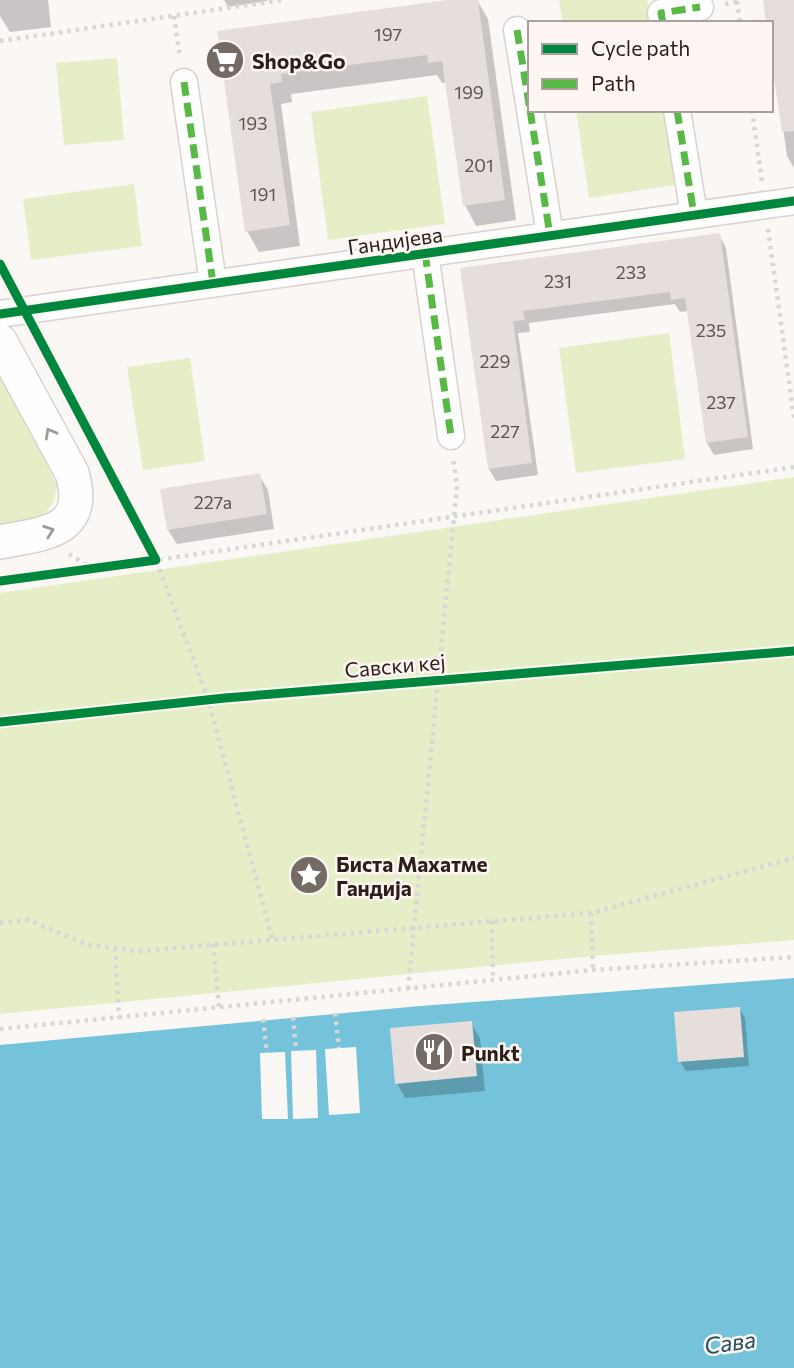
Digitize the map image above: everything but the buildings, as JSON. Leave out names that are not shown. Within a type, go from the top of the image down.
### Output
[{"type":"street","points":[[663,21],[661,13],[701,7]]},
{"type":"street","points":[[517,30],[528,98]]},
{"type":"street","points":[[184,82],[213,283]]},
{"type":"street","points":[[530,112],[550,235]]},
{"type":"street","points":[[677,112],[694,215]]},
{"type":"street","name":"Гандијева","points":[[0,314],[794,201]]},
{"type":"street","points":[[425,253],[450,436]]},
{"type":"street","points":[[0,341],[72,473],[78,495],[76,510],[62,526],[38,535],[0,542]]},
{"type":"path","points":[[0,41],[282,0]]},
{"type":"path","points":[[737,0],[740,21]]},
{"type":"path","points":[[174,16],[184,82]]},
{"type":"path","points":[[752,112],[794,418]]},
{"type":"path","points":[[408,989],[432,680],[457,486],[450,436]]},
{"type":"path","points":[[143,561],[794,467]]},
{"type":"path","points":[[150,548],[213,699],[272,938]]},
{"type":"path","points":[[79,570],[105,567]]},
{"type":"path","points":[[194,701],[213,699]]},
{"type":"path","points":[[0,923],[28,920],[88,945],[139,951],[591,913],[794,858]]},
{"type":"path","points":[[591,913],[593,970]]},
{"type":"path","points":[[492,921],[493,981]]},
{"type":"path","points":[[214,944],[219,1008]]},
{"type":"path","points":[[115,948],[119,1018]]},
{"type":"path","points":[[0,1030],[593,970],[794,957]]},
{"type":"path","points":[[335,1013],[339,1048]]},
{"type":"path","points":[[293,1017],[296,1051]]},
{"type":"path","points":[[263,1019],[267,1053]]},
{"type":"green space","points":[[559,0],[647,0],[651,21],[563,21]]},
{"type":"green space","points":[[117,58],[124,140],[64,145],[56,63]]},
{"type":"green space","points":[[427,96],[445,224],[328,240],[311,112]]},
{"type":"green space","points":[[576,112],[664,112],[675,185],[589,198]]},
{"type":"green space","points":[[134,184],[142,246],[31,260],[23,199]]},
{"type":"green space","points":[[669,333],[685,459],[576,473],[559,348]]},
{"type":"green space","points":[[190,358],[205,461],[143,470],[127,367]]},
{"type":"green space","points":[[0,369],[57,485],[54,501],[44,515],[0,525]]},
{"type":"green space","points":[[794,477],[794,940],[593,956],[0,1014],[0,593]]},
{"type":"water","name":"Сава","points":[[794,978],[794,1368],[0,1368],[0,1045],[420,1006]]},
{"type":"pier","points":[[356,1047],[360,1113],[329,1115],[325,1049]]},
{"type":"pier","points":[[316,1050],[318,1118],[293,1119],[291,1051]]},
{"type":"pier","points":[[285,1052],[288,1119],[262,1119],[260,1053]]},
{"type":"marked path","points":[[663,21],[661,13],[700,7]]},
{"type":"marked path","points":[[517,30],[528,98]]},
{"type":"marked path","points":[[184,82],[213,283]]},
{"type":"marked path","points":[[530,112],[550,235]]},
{"type":"marked path","points":[[677,112],[694,215]]},
{"type":"marked path","points":[[425,253],[451,436]]},
{"type":"cycle path","points":[[0,314],[794,201]]},
{"type":"cycle path","points":[[0,264],[156,560],[0,581]]},
{"type":"cycle path","name":"Савски кеј","points":[[0,722],[225,698],[794,651]]},
{"type":"place","name":"Shop&Go","points":[[225,60]]},
{"type":"place","name":"Биста Махатме Гандија","points":[[309,875]]},
{"type":"place","name":"Punkt","points":[[434,1052]]}]
